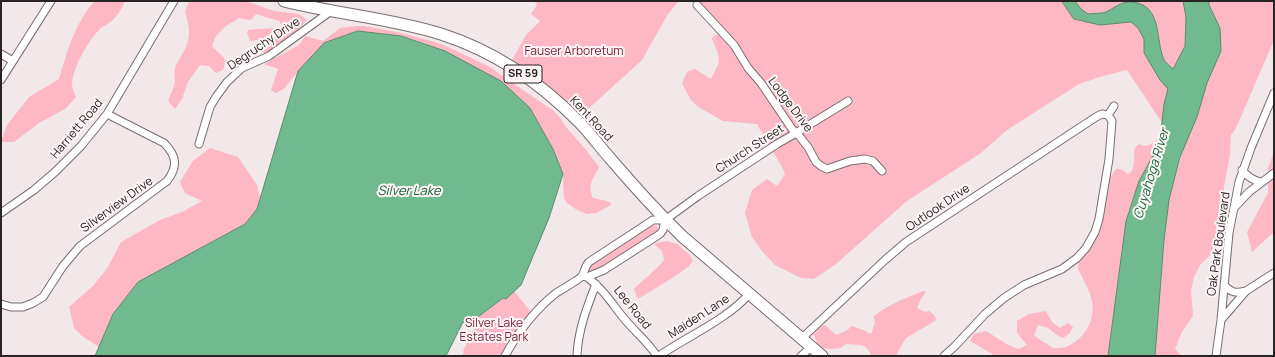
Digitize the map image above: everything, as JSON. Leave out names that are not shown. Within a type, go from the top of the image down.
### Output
[{"type":"main road","name":"Kent Road","points":[[284,1],[411,26],[441,34],[469,44],[502,61],[532,80],[580,123],[665,220],[822,356]]},
{"type":"street","points":[[1,80],[51,1]]},
{"type":"street","name":"Harriett Road","points":[[1,213],[34,190],[55,172],[81,146],[107,114],[174,1]]},
{"type":"street","name":"Lodge Drive","points":[[697,5],[734,45],[748,68],[761,84],[787,123],[803,139],[816,162],[821,166],[828,168],[850,161],[865,159],[873,161],[882,170]]},
{"type":"street","name":"Degruchy Drive","points":[[199,144],[210,107],[227,82],[242,68],[269,56],[331,11]]},
{"type":"street","points":[[1,54],[13,61]]},
{"type":"street","name":"Oak Park Boulevard","points":[[1216,356],[1233,208],[1242,170],[1274,93]]},
{"type":"street","name":"Church Street","points":[[665,220],[742,166],[848,101]]},
{"type":"street","points":[[944,356],[963,339],[985,314],[1004,298],[1024,286],[1067,266],[1086,248],[1097,226],[1104,196],[1112,121],[1105,114],[1114,106]]},
{"type":"street","name":"Silverview Drive","points":[[1,304],[11,307],[22,307],[33,304],[43,297],[62,266],[80,246],[167,182],[173,174],[175,166],[173,156],[170,149],[164,143],[107,114]]},
{"type":"street","name":"Outlook Drive","points":[[801,339],[906,242],[1105,114]]},
{"type":"street","points":[[1242,170],[1250,178],[1261,182]]},
{"type":"street","points":[[1233,208],[1249,192],[1274,173]]},
{"type":"street","points":[[505,356],[522,329],[538,310],[556,294],[585,277],[604,270],[660,234],[665,220],[653,220],[589,262],[585,268],[585,277]]},
{"type":"street","points":[[1221,320],[1246,291],[1274,273]]},
{"type":"street","name":"Lee Road","points":[[585,277],[596,284],[603,291],[623,317],[658,356]]},
{"type":"street","points":[[577,356],[580,329],[596,284]]},
{"type":"street","points":[[1224,285],[1231,291],[1239,293],[1246,291]]},
{"type":"street","name":"Maiden Lane","points":[[658,356],[732,310],[749,294]]},
{"type":"street","points":[[801,356],[811,347]]},
{"type":"green space","points":[[95,1],[125,1],[112,21],[102,27],[90,41],[81,56],[75,71],[72,86],[76,97],[65,109],[39,123],[14,142],[1,142],[7,125],[29,97],[59,79],[72,38],[82,18]]},
{"type":"green space","points":[[189,1],[246,1],[274,11],[299,14],[307,20],[296,32],[265,54],[262,50],[264,44],[257,40],[250,41],[247,33],[248,30],[279,28],[282,26],[279,21],[256,14],[251,20],[239,18],[226,26],[216,36],[212,46],[226,60],[223,70],[216,73],[209,66],[200,65],[188,82],[182,99],[175,109],[168,101],[175,82],[175,68],[184,51],[189,37],[189,27],[185,12]]},
{"type":"green space","name":"Fauser Arboretum","points":[[535,1],[679,1],[668,14],[642,60],[586,111],[575,111],[511,62],[526,35],[540,21],[531,14],[537,5]]},
{"type":"green space","points":[[695,1],[1274,1],[1274,40],[1236,128],[1231,135],[1230,155],[1224,186],[1224,217],[1220,236],[1211,254],[1200,265],[1194,277],[1191,291],[1193,316],[1182,332],[1175,349],[1182,356],[1155,356],[1164,240],[1169,200],[1182,153],[1127,70],[1079,84],[1007,130],[981,153],[907,201],[836,264],[814,279],[801,278],[775,265],[762,251],[752,237],[745,213],[752,190],[767,179],[777,186],[785,174],[757,124],[723,121],[697,106],[691,100],[682,83],[687,72],[695,69],[711,79],[719,63],[719,56],[712,39],[714,36],[722,34],[742,58],[745,55]]},
{"type":"green space","points":[[364,26],[397,32],[446,46],[492,68],[554,111],[599,167],[591,186],[593,198],[606,201],[611,203],[611,205],[596,213],[587,214],[577,210],[567,203],[564,198],[563,174],[553,149],[530,108],[298,71],[285,88],[276,93],[271,90],[278,69],[264,64],[299,45],[305,36],[323,41],[340,28]]},
{"type":"green space","points":[[1158,140],[1155,152],[1139,181],[1126,221],[1108,356],[994,356],[970,341],[974,334],[986,331],[1008,345],[1018,349],[1027,345],[1017,333],[1017,321],[1029,314],[1046,311],[1052,322],[1060,328],[1068,323],[1073,327],[1069,334],[1063,338],[1048,328],[1038,325],[1034,335],[1053,348],[1066,347],[1073,344],[1083,334],[1090,322],[1093,308],[1091,297],[1078,266],[1082,259],[1081,258],[1090,248],[1108,180],[1116,169],[1121,169],[1128,174],[1132,171],[1135,149],[1139,144],[1147,146]]},
{"type":"green space","points":[[210,148],[238,157],[257,185],[260,197],[257,209],[245,224],[138,282],[113,314],[99,347],[82,336],[74,328],[69,307],[93,286],[108,267],[121,242],[160,220],[182,212],[202,201],[185,193],[180,182],[193,161]]},
{"type":"green space","points":[[1274,152],[1274,232],[1252,252],[1247,232],[1268,193],[1268,168]]},
{"type":"green space","points":[[651,225],[657,226],[657,232],[595,273],[589,273],[588,271],[590,266]]},
{"type":"green space","points":[[667,241],[677,244],[690,255],[693,261],[688,267],[677,275],[638,299],[634,289],[664,260],[662,251],[654,244]]},
{"type":"green space","name":"Silver Lake Estates Park","points":[[514,291],[531,312],[520,324],[502,356],[462,356],[474,328],[471,326],[475,317],[478,317]]},
{"type":"green space","points":[[923,291],[926,292],[917,308],[925,312],[929,311],[935,316],[936,319],[906,338],[896,356],[872,356],[866,347],[860,345],[846,344],[840,348],[831,349],[822,348],[817,343],[814,334],[819,328],[825,325],[836,335],[846,331],[852,326],[871,334],[875,323],[874,316],[892,305]]},
{"type":"water","name":"Cuyahoga River","points":[[1062,1],[1075,1],[1081,9],[1088,14],[1106,12],[1118,5],[1128,2],[1142,5],[1149,10],[1153,16],[1164,60],[1173,69],[1185,46],[1186,17],[1183,1],[1209,1],[1209,5],[1220,28],[1221,51],[1207,83],[1197,117],[1180,157],[1169,200],[1164,240],[1155,356],[1108,356],[1126,221],[1139,181],[1155,152],[1161,131],[1164,104],[1168,89],[1160,80],[1144,53],[1144,39],[1138,28],[1131,22],[1100,25],[1074,19]]},
{"type":"water","name":"Silver Lake","points":[[358,31],[401,36],[445,51],[501,81],[530,108],[553,149],[563,174],[549,218],[521,285],[506,299],[503,298],[478,317],[475,317],[471,326],[463,322],[446,356],[95,356],[113,314],[138,282],[245,224],[257,209],[298,71],[324,43]]}]
